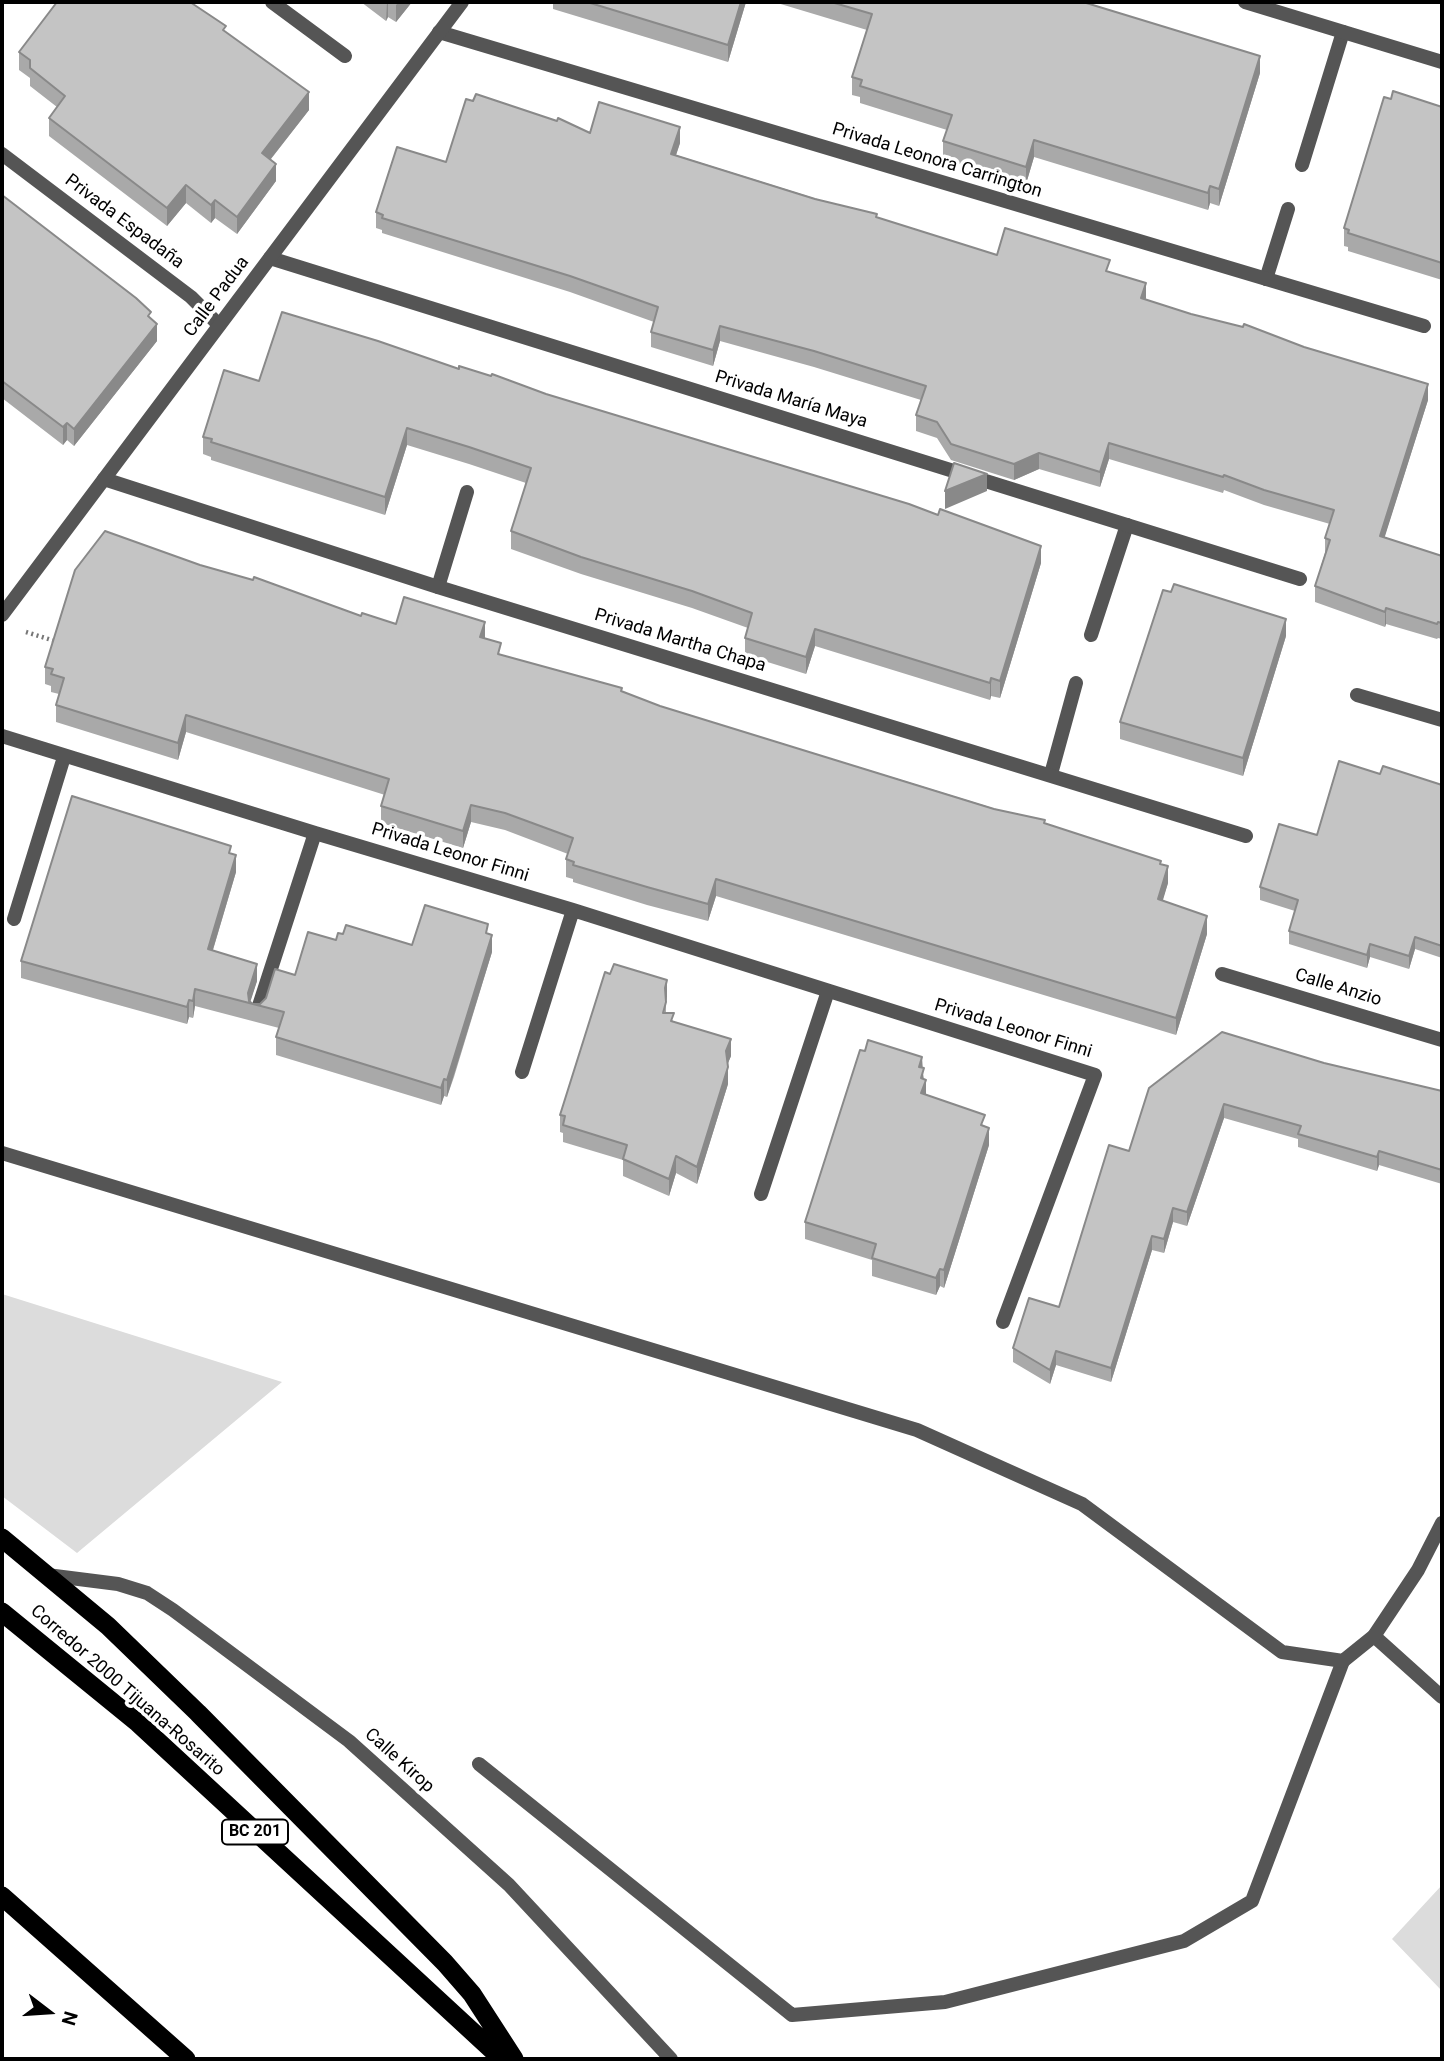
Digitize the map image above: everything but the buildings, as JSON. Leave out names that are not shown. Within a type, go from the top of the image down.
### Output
[{"type":"highway","points":[[2,1538],[108,1626],[198,1713],[445,1964],[472,1994],[514,2059]]},
{"type":"highway","name":"Corredor 2000 Tijuana-Rosarito","points":[[2,1612],[138,1723],[502,2059]]},
{"type":"highway","points":[[2,1896],[186,2059]]},
{"type":"street","points":[[272,2],[345,56]]},
{"type":"street","name":"Calle Padua","points":[[2,614],[462,2]]},
{"type":"street","points":[[1245,2],[1442,62]]},
{"type":"street","name":"Privada Leonora Carrington","points":[[439,32],[1424,326]]},
{"type":"street","points":[[1302,165],[1342,32]]},
{"type":"street","name":"Privada Espadaña","points":[[2,154],[191,297],[219,325]]},
{"type":"street","points":[[1266,279],[1287,209]]},
{"type":"street","name":"Privada María Maya","points":[[270,258],[1300,579]]},
{"type":"street","name":"Privada Martha Chapa","points":[[104,480],[438,587],[1246,836]]},
{"type":"street","points":[[438,587],[467,492]]},
{"type":"street","points":[[1091,635],[1127,525]]},
{"type":"street","points":[[1051,774],[1076,683]]},
{"type":"street","points":[[1357,695],[1442,720]]},
{"type":"street","name":"Privada Leonor Finni","points":[[2,736],[573,910],[1095,1074],[1003,1322]]},
{"type":"street","points":[[14,919],[64,757]]},
{"type":"street","points":[[257,1012],[315,833]]},
{"type":"street","points":[[522,1072],[573,910]]},
{"type":"street","name":"Calle Anzio","points":[[1222,974],[1442,1040]]},
{"type":"street","points":[[761,1194],[828,991]]},
{"type":"street","points":[[2,1153],[917,1430],[1082,1504],[1282,1652],[1343,1661]]},
{"type":"street","points":[[479,1764],[792,2015],[946,2001],[1184,1941],[1252,1900],[1343,1661],[1374,1636],[1418,1570],[1442,1523]]},
{"type":"street","name":"Calle Kirop","points":[[47,1575],[118,1584],[146,1594],[173,1610],[349,1741],[509,1885],[671,2059]]},
{"type":"street","points":[[1374,1636],[1442,1697]]},
{"type":"path","points":[[15,629],[67,646]]},
{"type":"shaded area","points":[[2,1294],[282,1382],[77,1553],[2,1496]]},
{"type":"shaded area","points":[[1442,1885],[1442,1991],[1392,1939]]}]
